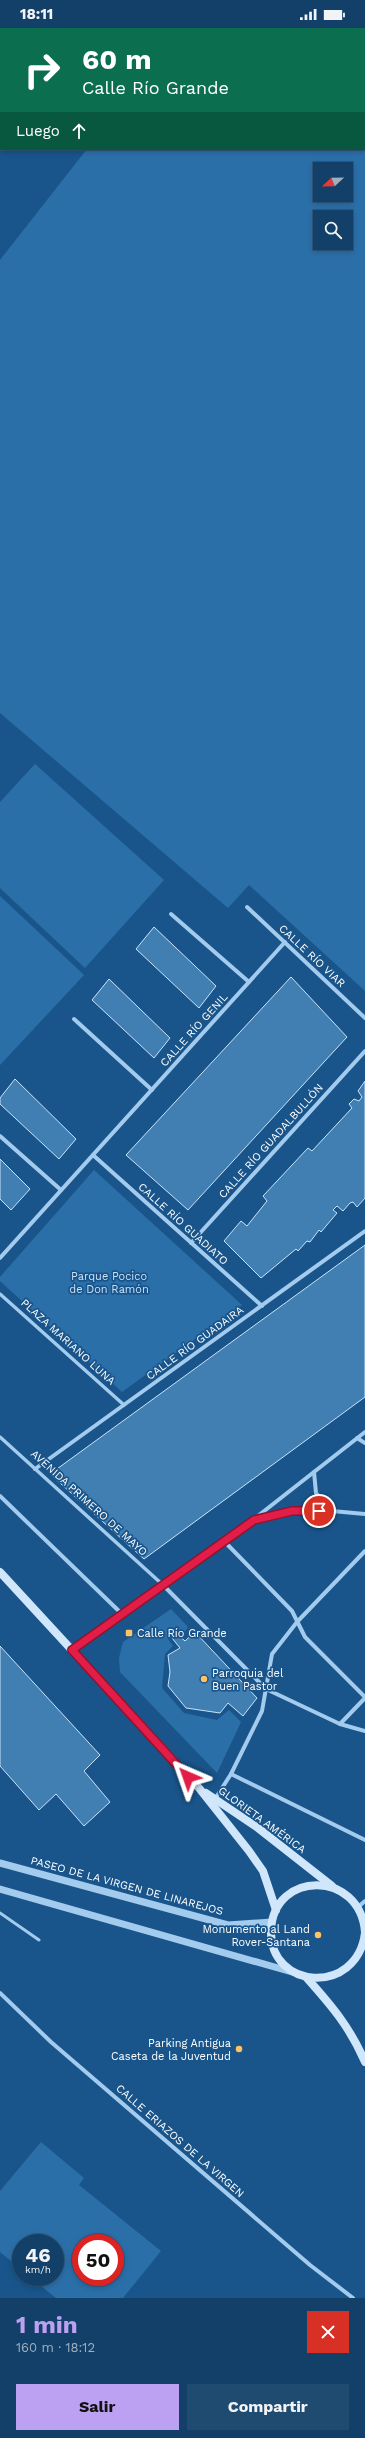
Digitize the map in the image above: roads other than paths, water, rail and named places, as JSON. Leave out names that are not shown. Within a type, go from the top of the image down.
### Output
[{"type":"main road","points":[[0,1572],[199,1788]]},
{"type":"main road","name":"GLORIETA AMÉRICA","points":[[199,1788],[258,1828],[333,1887]]},
{"type":"main road","name":"GLORIETA AMÉRICA","points":[[199,1788],[263,1871],[276,1910]]},
{"type":"main road","points":[[317,1885],[333,1887],[343,1892],[362,1912],[365,1933],[362,1947],[356,1959],[342,1972],[325,1978],[306,1977],[296,1973],[281,1960],[276,1952],[271,1932],[272,1922],[276,1910],[290,1893],[300,1888],[317,1885]]},
{"type":"main road","points":[[306,1977],[339,2015],[354,2037],[365,2062]]},
{"type":"street","name":"CALLE RÍO VIAR","points":[[247,908],[365,1018]]},
{"type":"street","points":[[170,914],[249,982]]},
{"type":"street","name":"CALLE RÍO GENIL","points":[[0,1258],[285,942]]},
{"type":"street","points":[[74,1019],[152,1090]]},
{"type":"street","name":"CALLE RÍO GUADALBULLÓN","points":[[191,1243],[365,1051]]},
{"type":"street","points":[[0,1136],[61,1190]]},
{"type":"street","name":"CALLE RÍO GUADIATO","points":[[93,1154],[262,1306]]},
{"type":"street","name":"CALLE RÍO GUADAIRA","points":[[35,1469],[365,1231]]},
{"type":"street","name":"PLAZA MARIANO LUNA","points":[[0,1294],[124,1405]]},
{"type":"street","points":[[72,1650],[254,1520],[365,1432]]},
{"type":"street","name":"AVENIDA PRIMERO DE MAYO","points":[[0,1437],[163,1585]]},
{"type":"street","points":[[357,1438],[365,1443]]},
{"type":"street","points":[[314,1472],[316,1493],[332,1511]]},
{"type":"street","points":[[0,1496],[122,1614]]},
{"type":"street","points":[[254,1520],[292,1511],[332,1511],[365,1514]]},
{"type":"street","points":[[224,1541],[292,1611],[305,1637],[365,1698],[340,1724]]},
{"type":"street","points":[[215,1799],[231,1774],[262,1711],[272,1654],[297,1622],[365,1551]]},
{"type":"street","points":[[163,1585],[266,1688],[340,1724],[365,1731]]},
{"type":"street","name":"GLORIETA AMÉRICA","points":[[231,1774],[365,1840]]},
{"type":"street","name":"PASEO DE LA VIRGEN DE LINAREJOS","points":[[0,1862],[228,1925],[272,1922]]},
{"type":"street","points":[[0,1889],[296,1973]]},
{"type":"street","points":[[362,1912],[365,1901]]},
{"type":"street","name":"CALLE ERIAZOS DE LA VIRGEN","points":[[0,1993],[57,2047],[310,2265],[353,2298]]},
{"type":"lane","points":[[0,1913],[39,1940]]},
{"type":"place","name":"Calle Río Grande","points":[[129,1633]]},
{"type":"place","name":"Parroquia del Buen Pastor","points":[[204,1679]]},
{"type":"place","name":"Monumento al Land Rover-Santana","points":[[318,1935]]},
{"type":"place","name":"Parking Antigua Caseta de la Juventud","points":[[239,2049]]},
{"type":"park label","name":"Parque Pocico de Don Ramón","points":[[109,1282]]}]
